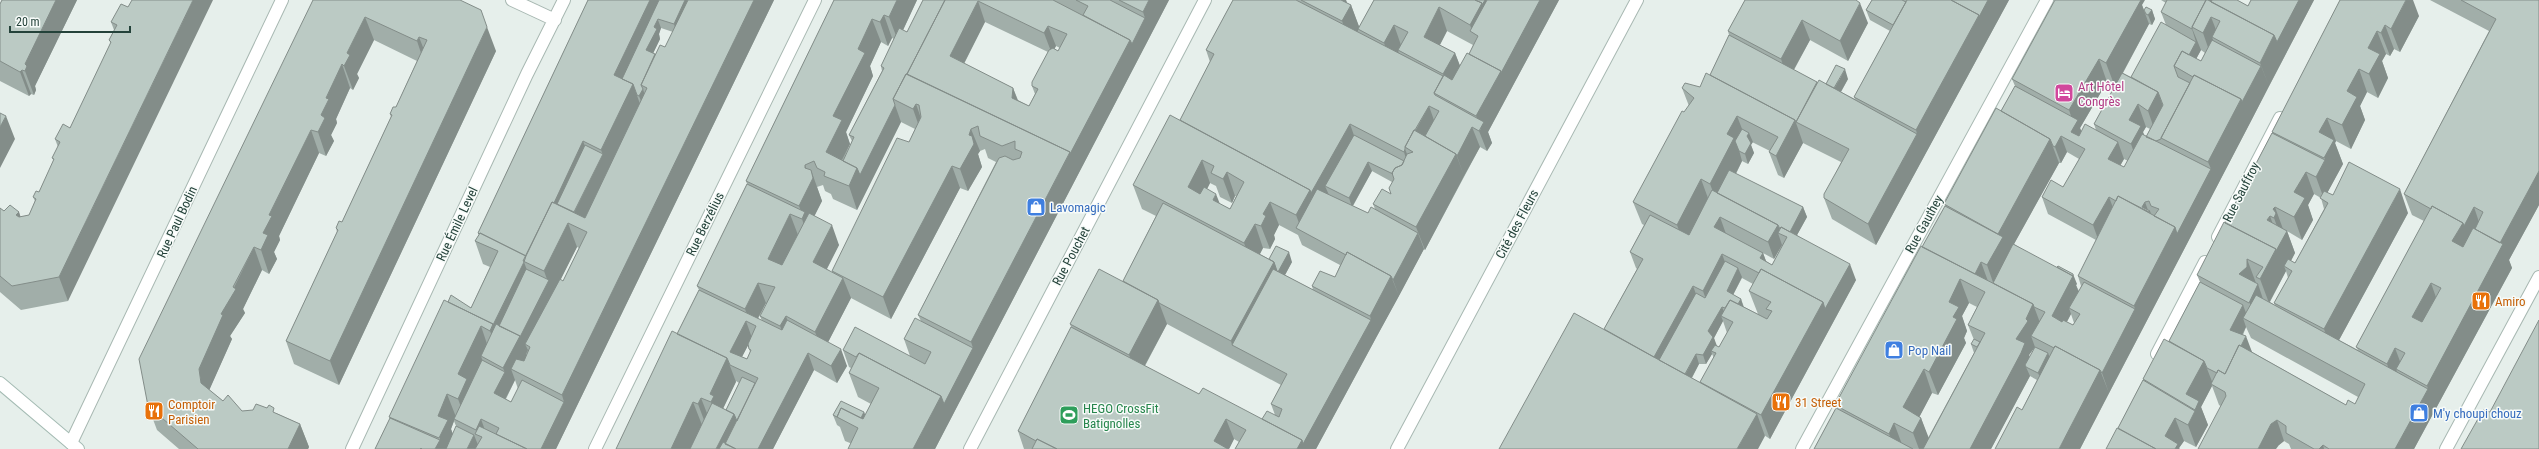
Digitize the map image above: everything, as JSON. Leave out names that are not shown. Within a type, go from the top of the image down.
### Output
[{"type":"street","name":"Rue Paul Bodin","points":[[74,446],[282,0]]},
{"type":"street","points":[[512,0],[555,20]]},
{"type":"street","name":"Rue Émile Level","points":[[352,449],[527,74],[564,0]]},
{"type":"street","name":"Rue Berzélius","points":[[596,449],[815,0]]},
{"type":"street","name":"Rue Pouchet","points":[[970,449],[1205,0]]},
{"type":"street","name":"Cité des Fleurs","points":[[1397,449],[1637,0]]},
{"type":"street","name":"Rue Gauthey","points":[[1802,449],[2046,0]]},
{"type":"street","name":"Rue Sauffroy","points":[[2152,364],[2287,105]]},
{"type":"street","points":[[2446,449],[2539,277]]},
{"type":"street","points":[[0,383],[74,446]]},
{"type":"building","points":[[2,0],[56,0],[25,64],[27,66],[25,71],[22,70],[20,72],[0,61],[0,4]]},
{"type":"building","points":[[132,0],[193,0],[59,277],[12,286],[0,276],[0,208],[4,211],[10,205],[19,212],[16,215],[19,217],[29,215],[36,199],[33,197],[36,191],[39,192],[60,142],[55,139],[63,124],[70,128],[111,42],[109,40],[117,25],[111,22],[121,4],[128,7]]},
{"type":"building","points":[[313,0],[460,0],[481,10],[487,27],[330,361],[286,341],[338,230],[336,228],[339,221],[342,222],[392,115],[390,114],[393,107],[396,107],[427,40],[419,37],[417,41],[365,17],[347,53],[350,55],[344,66],[342,64],[326,98],[329,99],[321,115],[325,118],[318,132],[311,130],[269,215],[272,216],[263,233],[268,235],[261,250],[254,247],[233,287],[236,289],[221,314],[223,315],[199,369],[201,383],[223,401],[228,395],[242,411],[253,410],[256,404],[267,408],[269,405],[274,408],[273,412],[300,424],[288,449],[198,449],[148,406],[139,359]]},
{"type":"building","points":[[588,0],[650,0],[614,75],[633,84],[601,150],[583,141],[554,203],[552,202],[526,256],[478,233]]},
{"type":"building","points":[[659,0],[685,0],[674,24],[658,19],[654,27],[657,29],[646,50],[655,54],[641,85],[643,89],[639,96],[637,95],[633,84],[622,79]]},
{"type":"building","points":[[688,0],[754,0],[562,395],[511,369],[516,359],[524,361],[530,347],[525,344],[560,279],[563,281],[587,232],[568,223],[544,271],[523,261],[552,202],[585,218],[647,88],[641,85],[660,45],[665,47]]},
{"type":"building","points":[[834,0],[897,0],[889,17],[884,15],[880,22],[872,19],[858,49],[865,53],[833,116],[842,120],[826,152],[857,168],[849,186],[824,176],[825,172],[817,168],[814,161],[805,165],[805,168],[811,170],[813,178],[799,206],[746,181]]},
{"type":"building","points":[[923,0],[945,0],[893,99],[895,105],[860,175],[857,168],[843,161],[854,137],[849,135],[884,68],[881,66],[899,28],[907,32]]},
{"type":"building","points":[[945,0],[1053,0],[1130,40],[1070,154],[1070,152],[907,74]],"holes":[[[978,1],[1044,33],[1048,26],[1067,34],[1058,51],[1053,48],[1049,50],[1032,82],[1032,86],[1038,89],[1029,106],[1012,98],[1013,88],[950,56]]]},
{"type":"building","points":[[1076,0],[1110,0],[1145,18],[1132,44],[1130,40],[1083,15],[1088,6]]},
{"type":"building","points":[[1119,0],[1149,0],[1143,12]]},
{"type":"building","points":[[1233,0],[1296,0],[1443,76],[1434,93],[1435,95],[1484,122],[1479,131],[1472,127],[1457,156],[1425,136],[1439,111],[1429,106],[1414,130],[1404,152],[1350,124],[1311,193],[1310,190],[1180,120],[1214,54],[1206,50]]},
{"type":"building","points":[[1301,0],[1341,0],[1351,5],[1342,21]]},
{"type":"building","points":[[1374,0],[1475,0],[1482,3],[1470,25],[1439,7],[1424,37],[1455,53],[1443,74],[1398,50],[1408,32],[1394,25],[1384,43],[1358,29]]},
{"type":"building","points":[[1475,0],[1485,0],[1482,5],[1482,3]]},
{"type":"building","points":[[1487,0],[1540,0],[1501,73],[1501,71],[1469,54],[1478,36],[1470,31]]},
{"type":"building","points":[[1745,0],[1856,0],[1860,3],[1840,41],[1802,20],[1781,59],[1728,31]]},
{"type":"building","points":[[1872,0],[1902,0],[1906,2],[1893,25],[1866,10]]},
{"type":"building","points":[[1907,0],[1951,0],[1979,15],[1916,130],[1854,97]]},
{"type":"building","points":[[1951,0],[1988,0],[1979,17],[1979,15]]},
{"type":"building","points":[[2055,0],[2141,0],[2106,63],[2099,59],[2069,110],[2012,79]]},
{"type":"building","points":[[2167,0],[2206,0],[2192,29],[2161,12]]},
{"type":"building","points":[[2206,0],[2274,35],[2260,63],[2212,37],[2220,21],[2211,17],[2203,33],[2192,27]]},
{"type":"building","points":[[2212,0],[2237,0],[2248,6],[2251,0],[2299,0],[2277,42],[2274,35],[2211,2]]},
{"type":"building","points":[[2340,0],[2406,0],[2391,29],[2385,25],[2381,33],[2377,31],[2368,48],[2380,54],[2369,74],[2359,69],[2347,91],[2357,97],[2342,125],[2327,118],[2319,132],[2334,140],[2324,158],[2272,132]]},
{"type":"building","points":[[2461,0],[2539,0],[2539,171],[2500,243],[2475,229],[2483,212],[2474,207],[2464,226],[2463,223],[2432,206],[2431,209],[2404,194],[2496,19]]},
{"type":"building","points":[[2146,7],[2152,10],[2148,15],[2144,10]]},
{"type":"building","points":[[2161,22],[2196,42],[2189,55],[2182,51],[2174,66],[2178,77],[2190,83],[2161,139],[2156,141],[2146,137],[2163,105],[2158,92],[2131,77]]},
{"type":"building","points":[[1729,35],[1817,82],[1796,122],[1795,120],[1710,75]]},
{"type":"building","points":[[2212,40],[2261,66],[2242,102],[2241,99],[2194,75],[2193,77],[2174,66],[2182,51],[2201,61]]},
{"type":"building","points":[[1467,53],[1501,71],[1476,116],[1434,93],[1444,75],[1452,80]]},
{"type":"building","points":[[1836,65],[1845,69],[1834,88],[1826,84]]},
{"type":"building","points":[[1706,73],[1795,120],[1776,156],[1769,152],[1778,137],[1737,116],[1727,134],[1734,138],[1710,184],[1701,179],[1677,225],[1633,202],[1682,111],[1684,112],[1694,98],[1682,88],[1685,83],[1700,87]]},
{"type":"building","points":[[2122,73],[2158,92],[2148,111],[2138,104],[2129,120],[2141,126],[2131,144],[2094,124]]},
{"type":"building","points":[[906,74],[1070,152],[971,342],[918,315],[999,158],[1005,156],[1013,160],[1020,158],[1022,152],[1015,149],[1015,141],[1002,146],[980,136],[978,126],[971,129],[969,135],[972,136],[974,144],[960,169],[952,166],[883,297],[832,271],[897,138],[909,142],[921,117],[919,105],[916,104],[913,109],[893,99]]},
{"type":"building","points":[[2194,75],[2241,99],[2208,162],[2161,138]]},
{"type":"building","points":[[1819,80],[1917,134],[1868,224],[1824,198],[1824,194],[1849,149],[1796,122]]},
{"type":"building","points":[[2015,86],[2078,120],[2071,132],[2079,136],[2085,124],[2118,142],[2108,159],[2124,167],[2142,134],[2211,169],[2177,234],[2175,227],[2154,216],[2159,209],[2151,206],[2149,201],[2145,202],[2142,207],[2150,211],[2149,212],[2118,196],[2116,201],[2109,197],[2093,225],[2042,197],[2051,180],[2063,187],[2085,149],[2061,136],[2055,147],[2050,139],[2001,111]]},
{"type":"building","points":[[1996,108],[2050,139],[1998,234],[1944,204]]},
{"type":"building","points":[[0,113],[6,116],[0,127]]},
{"type":"building","points":[[1170,115],[1310,190],[1296,215],[1270,202],[1263,214],[1266,216],[1261,226],[1255,224],[1244,243],[1133,185]],"holes":[[[1202,160],[1214,166],[1211,173],[1223,179],[1227,172],[1244,182],[1230,209],[1213,200],[1216,194],[1204,187],[1200,194],[1188,187]]]},
{"type":"building","points":[[1742,129],[1749,133],[1747,136],[1751,143],[1745,154],[1739,151],[1735,141]]},
{"type":"building","points":[[1414,130],[1456,154],[1416,227],[1373,204],[1382,189],[1391,194],[1389,188],[1394,179],[1392,173],[1395,168],[1402,165],[1407,154],[1413,152],[1405,147]]},
{"type":"building","points":[[2272,133],[2325,160],[2316,177],[2306,172],[2294,192],[2305,198],[2294,217],[2275,207],[2273,209],[2276,213],[2274,218],[2270,216],[2267,220],[2287,231],[2276,251],[2276,249],[2225,223]]},
{"type":"building","points":[[1354,135],[1404,161],[1402,165],[1395,168],[1392,173],[1393,174],[1368,162],[1349,198],[1325,186]]},
{"type":"building","points":[[585,145],[603,154],[574,212],[557,204]]},
{"type":"building","points":[[2349,162],[2400,189],[2324,329],[2274,303],[2292,271],[2284,266],[2288,259],[2295,263],[2328,203],[2320,198],[2324,191],[2333,195]]},
{"type":"building","points":[[1729,170],[1803,207],[1790,232],[1781,227],[1780,229],[1778,225],[1717,193]]},
{"type":"building","points":[[747,184],[805,212],[802,219],[790,214],[768,259],[782,265],[809,213],[832,225],[813,262],[843,278],[815,332],[786,316],[780,326],[760,316],[775,287],[758,283],[745,309],[697,286]]},
{"type":"building","points":[[1317,189],[1368,213],[1371,207],[1418,233],[1393,280],[1391,276],[1347,252],[1346,255],[1296,228]]},
{"type":"building","points":[[1712,190],[1778,225],[1768,242],[1720,217],[1714,227],[1763,253],[1760,258],[1772,265],[1787,237],[1778,233],[1781,227],[1850,264],[1825,309],[1823,302],[1761,269],[1759,273],[1722,254],[1703,291],[1693,286],[1654,357],[1604,329],[1643,259],[1630,252],[1650,215],[1689,235]]},
{"type":"building","points":[[2118,196],[2175,227],[2134,306],[2078,276]]},
{"type":"building","points":[[1163,203],[1274,262],[1231,341],[1159,303],[1158,300],[1123,281]]},
{"type":"building","points":[[1945,206],[2003,237],[1987,265],[1981,262],[1975,274],[1922,247]]},
{"type":"building","points":[[2432,206],[2463,223],[2452,241],[2463,247],[2473,228],[2503,244],[2427,386],[2396,369],[2405,353],[2395,348],[2387,364],[2356,347]],"holes":[[[2431,283],[2441,288],[2422,322],[2412,317]]]},
{"type":"building","points":[[2224,222],[2276,249],[2260,279],[2256,277],[2263,267],[2247,259],[2247,267],[2239,274],[2258,284],[2249,303],[2197,275]]},
{"type":"building","points":[[480,233],[526,256],[493,325],[448,302],[451,295],[471,308],[498,251],[475,241]]},
{"type":"building","points":[[2013,244],[2073,276],[2052,316],[2062,322],[2063,320],[2073,325],[2080,314],[2069,308],[2084,282],[2135,309],[2102,373],[2100,370],[2055,346],[2054,348],[2031,336],[2045,312],[1993,283]]},
{"type":"building","points":[[1276,246],[1289,252],[1278,272],[1274,262],[1269,259]]},
{"type":"building","points":[[1921,246],[2033,304],[2026,319],[2028,321],[2016,339],[2025,343],[2021,353],[1970,449],[1923,449],[1985,333],[1968,325],[1985,292],[1960,279],[1949,302],[1959,307],[1953,317],[1957,319],[1929,372],[1924,369],[1903,407],[1921,418],[1913,433],[1894,423],[1889,434],[1835,405]]},
{"type":"building","points":[[1347,252],[1391,276],[1370,316],[1312,286],[1320,271],[1335,277]]},
{"type":"building","points":[[1725,261],[1738,268],[1727,291],[1741,299],[1738,304],[1730,300],[1725,308],[1722,307],[1708,331],[1713,337],[1703,355],[1696,354],[1685,374],[1659,360],[1696,293],[1705,298]]},
{"type":"building","points":[[2058,266],[2073,274],[2073,276],[2057,267]]},
{"type":"building","points":[[526,269],[549,280],[520,337],[499,326]]},
{"type":"building","points":[[1099,269],[1158,300],[1129,355],[1070,324]]},
{"type":"building","points":[[1273,269],[1371,320],[1303,444],[1302,440],[1262,419],[1267,411],[1279,417],[1282,409],[1271,404],[1287,374],[1232,345]]},
{"type":"building","points":[[1761,269],[1823,302],[1761,415],[1700,382],[1716,353],[1711,351],[1715,345],[1719,347],[1733,322],[1721,316],[1730,300],[1767,319],[1772,311],[1766,309],[1771,302],[1749,291]]},
{"type":"building","points":[[2200,282],[2243,305],[2230,330],[2246,336],[2241,346],[2239,345],[2225,374],[2218,370],[2217,373],[2207,368],[2204,361],[2169,341]]},
{"type":"building","points":[[699,290],[782,330],[787,320],[841,349],[831,366],[808,353],[758,449],[736,449],[725,444],[758,378],[730,365],[727,358],[677,334]],"holes":[[[746,321],[756,326],[748,344],[749,349],[751,350],[747,359],[730,352]]]},
{"type":"building","points":[[2256,295],[2428,389],[2395,449],[2329,449],[2323,445],[2319,449],[2314,449],[2286,433],[2286,426],[2277,420],[2271,424],[2258,449],[2198,449],[2226,396],[2225,392],[2211,384],[2218,370],[2225,374],[2239,345],[2346,405],[2348,400],[2355,404],[2365,384],[2243,318]]},
{"type":"building","points":[[444,300],[493,324],[490,331],[481,326],[458,374],[467,379],[458,399],[447,394],[438,416],[448,420],[439,438],[389,417]]},
{"type":"building","points":[[1574,313],[1757,414],[1737,449],[1499,449]]},
{"type":"building","points":[[915,318],[973,348],[944,404],[941,396],[859,353],[856,357],[843,350],[855,327],[925,364],[931,352],[904,339]]},
{"type":"building","points":[[2539,320],[2539,449],[2461,449],[2483,410],[2490,412]]},
{"type":"building","points":[[496,324],[520,336],[503,368],[481,356]]},
{"type":"building","points":[[1071,327],[1199,394],[1203,388],[1302,440],[1297,449],[1235,449],[1246,430],[1226,419],[1214,441],[1228,449],[1057,449],[1037,439],[1036,441],[1018,431]]},
{"type":"building","points":[[672,331],[727,358],[710,394],[714,396],[711,402],[701,398],[698,404],[693,402],[671,449],[616,449]]},
{"type":"building","points":[[1974,339],[1980,342],[1977,347],[1971,344]]},
{"type":"building","points":[[2164,339],[2204,361],[2186,394],[2199,401],[2195,410],[2143,379]]},
{"type":"building","points":[[2055,346],[2100,370],[2059,449],[1995,449],[2017,407],[2022,410]]},
{"type":"building","points":[[2035,347],[2048,353],[2038,373],[2025,365]]},
{"type":"building","points":[[859,353],[941,396],[913,449],[848,449],[858,428],[837,417],[841,408],[863,419],[879,388],[849,373]]},
{"type":"building","points":[[482,360],[505,372],[494,393],[511,402],[522,380],[564,402],[541,449],[527,449],[496,434],[499,428],[481,419],[476,430],[454,419]]},
{"type":"building","points":[[742,377],[755,383],[737,421],[734,414],[726,410]]},
{"type":"building","points":[[2143,380],[2195,411],[2188,425],[2175,418],[2165,436],[2178,444],[2175,449],[2156,449],[2118,428]]},
{"type":"building","points":[[841,401],[864,412],[861,418],[841,408],[837,417],[833,415]]},
{"type":"building","points":[[712,403],[734,414],[716,449],[690,449]]},
{"type":"building","points":[[1836,408],[1913,449],[1814,449]]},
{"type":"building","points":[[390,418],[440,440],[435,449],[375,449]]},
{"type":"building","points":[[456,426],[474,435],[467,449],[446,449]]},
{"type":"building","points":[[479,426],[527,449],[475,449],[482,437],[475,434]]},
{"type":"building","points":[[2117,428],[2156,449],[2106,449]]},
{"type":"building","points":[[1037,439],[1057,449],[1032,449]]},
{"type":"building","points":[[723,442],[736,449],[719,449]]},
{"type":"place","name":"Art Hôtel Congrès","points":[[2064,93]]},
{"type":"place","name":"Lavomagic","points":[[1036,207]]},
{"type":"place","name":"Amiro","points":[[2481,301]]},
{"type":"place","name":"Pop Nail","points":[[1894,350]]},
{"type":"place","name":"31 Street","points":[[1781,402]]},
{"type":"place","name":"Comptoir Parisien","points":[[154,411]]},
{"type":"place","name":"M'y choupi chouz","points":[[2419,413]]},
{"type":"place","name":"HEGO CrossFit Batignolles","points":[[1069,415]]}]
